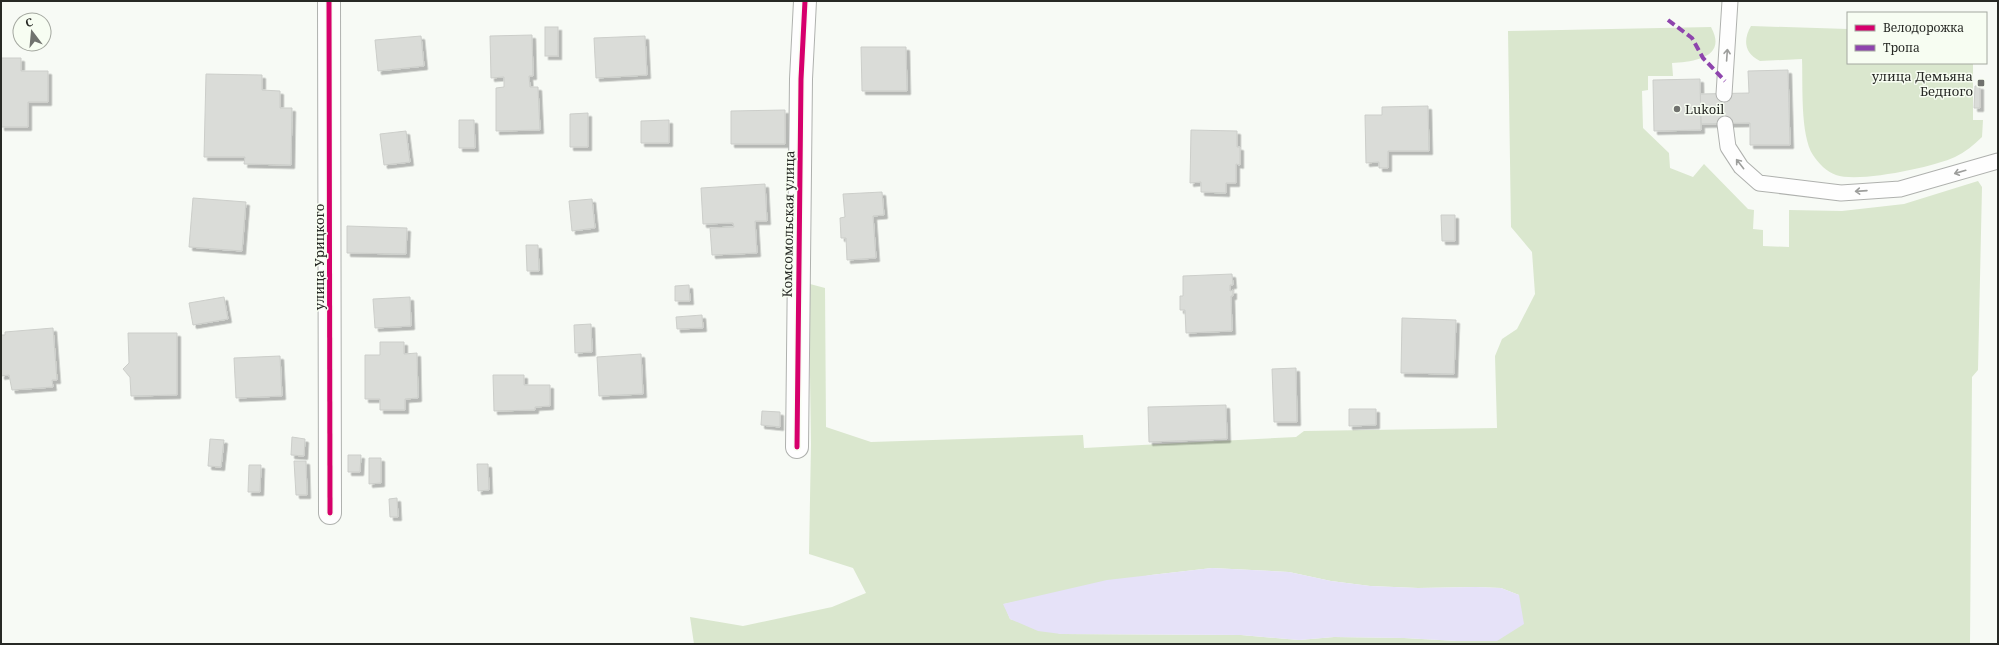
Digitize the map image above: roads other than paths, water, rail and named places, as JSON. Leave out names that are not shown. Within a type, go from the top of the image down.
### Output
[{"type":"street","name":"улица Урицкого","points":[[329,1],[330,513]]},
{"type":"street","name":"Комсомольская улица","points":[[797,447],[801,79],[805,1]]},
{"type":"lane","points":[[1724,94],[1730,1]]},
{"type":"lane","points":[[1725,124],[1728,147],[1741,166],[1759,183],[1841,193],[1900,189],[1998,161]]},
{"type":"place","name":"улица Демьяна Бедного","points":[[1981,83]]},
{"type":"place","name":"Lukoil","points":[[1677,109]]}]
